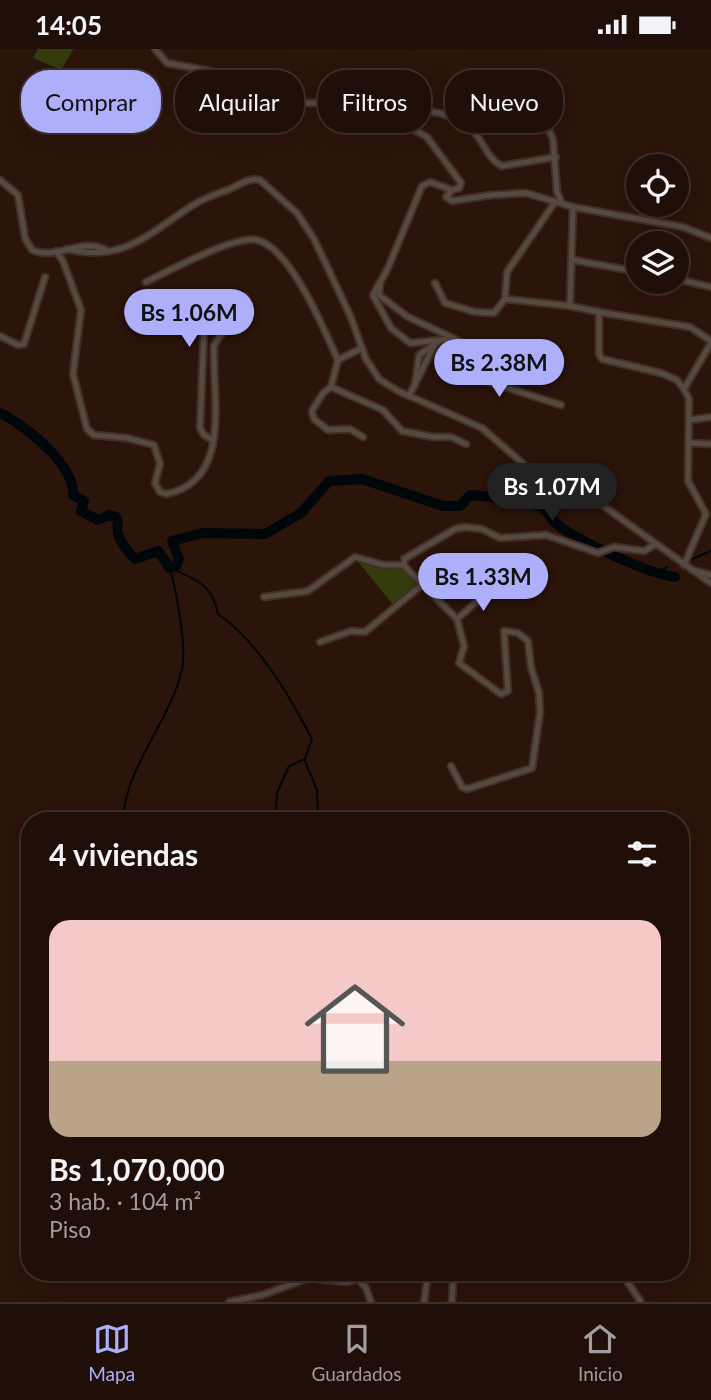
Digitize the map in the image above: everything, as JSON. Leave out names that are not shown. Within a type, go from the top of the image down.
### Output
[{"type":"street","points":[[155,49],[167,63],[175,67],[199,67],[220,75],[239,95],[251,100],[318,103]]},
{"type":"street","points":[[431,110],[467,124],[492,158],[502,166],[556,157]]},
{"type":"street","points":[[420,133],[439,151],[460,181],[459,188],[452,190],[446,197],[452,201],[517,193],[573,207],[683,227],[711,238]]},
{"type":"street","points":[[550,133],[556,157],[557,192],[562,204]]},
{"type":"street","points":[[0,180],[18,195],[29,247],[36,252],[67,249],[106,250],[132,245],[160,231],[202,199],[245,181],[260,180],[297,213],[314,239],[350,315],[372,372],[379,379],[409,396],[482,428],[527,467],[568,484],[711,583]]},
{"type":"street","points":[[452,190],[430,182],[422,186],[380,284],[379,295],[399,311],[467,347],[457,363],[461,373],[561,405]]},
{"type":"street","points":[[436,283],[445,303],[475,313],[494,313],[505,299],[507,272],[555,202]]},
{"type":"street","points":[[570,306],[573,207]]},
{"type":"street","points":[[146,282],[192,259],[245,240],[257,240],[281,254],[338,360],[331,387],[323,393],[312,417],[328,430],[350,429],[363,437]]},
{"type":"street","points":[[56,251],[63,261],[81,310],[73,374],[90,433],[154,445],[160,464],[156,488],[166,494],[200,478],[211,456],[213,440],[214,346],[218,337],[246,311],[248,301],[242,295],[234,297],[206,324],[202,334],[200,428],[204,436],[213,440]]},
{"type":"street","points":[[573,260],[626,270]]},
{"type":"street","points":[[0,336],[18,345],[24,344],[45,277]]},
{"type":"street","points":[[689,282],[711,287]]},
{"type":"street","points":[[380,284],[374,288],[373,295],[391,328],[410,343],[455,339]]},
{"type":"street","points":[[505,299],[570,306],[690,327],[711,342],[684,389]]},
{"type":"street","points":[[599,312],[599,354],[602,359],[661,373],[677,380],[689,399],[688,481],[706,514],[684,565]]},
{"type":"street","points":[[409,396],[420,369],[439,342]]},
{"type":"street","points":[[338,360],[362,348]]},
{"type":"street","points":[[331,387],[383,410],[402,431],[433,437],[451,437],[466,445]]},
{"type":"street","points":[[689,420],[711,417]]},
{"type":"street","points":[[689,443],[711,445]]},
{"type":"street","points":[[403,565],[406,557],[455,529],[465,527],[482,529],[500,538],[542,534],[588,551],[620,548],[644,551],[654,545]]},
{"type":"street","points":[[264,597],[308,591],[355,558],[384,565],[403,565],[457,619],[464,646],[459,663],[501,694],[508,691],[504,631],[525,637],[539,693],[540,713],[533,764],[528,771],[467,789],[462,786],[451,766]]},
{"type":"street","points":[[320,642],[351,631],[365,632],[458,565],[488,567]]},
{"type":"street","points":[[692,570],[711,575]]},
{"type":"street","points":[[457,619],[492,587]]},
{"type":"street","points":[[229,1302],[262,1295],[301,1281]]},
{"type":"street","points":[[360,1281],[366,1288],[371,1302]]},
{"type":"street","points":[[424,1302],[427,1281]]},
{"type":"street","points":[[452,1302],[453,1281]]},
{"type":"street","points":[[627,1281],[641,1302]]},
{"type":"green space","points":[[38,49],[73,49],[61,70],[33,58]]},
{"type":"green space","points":[[359,563],[389,570],[401,568],[416,584],[394,606]]},
{"type":"waterway","points":[[0,413],[35,436],[57,459],[66,471],[73,495],[84,501],[81,511],[98,520],[109,515],[116,517],[119,537],[135,559],[158,551],[170,568],[176,566],[179,559],[172,541],[202,533],[265,534],[301,513],[329,481],[362,479],[443,506],[460,506],[470,495],[539,506],[558,525],[582,540],[632,564],[675,577]]},
{"type":"waterway","points":[[690,560],[711,551]]},
{"type":"waterway","points":[[655,574],[667,567]]},
{"type":"waterway","points":[[170,568],[202,584],[212,596],[218,614],[247,640],[272,671],[312,739],[305,759],[289,766],[277,793],[276,812]]},
{"type":"waterway","points":[[124,812],[132,779],[168,707],[182,669],[182,633],[170,568]]},
{"type":"waterway","points":[[305,761],[317,790],[318,812]]}]
